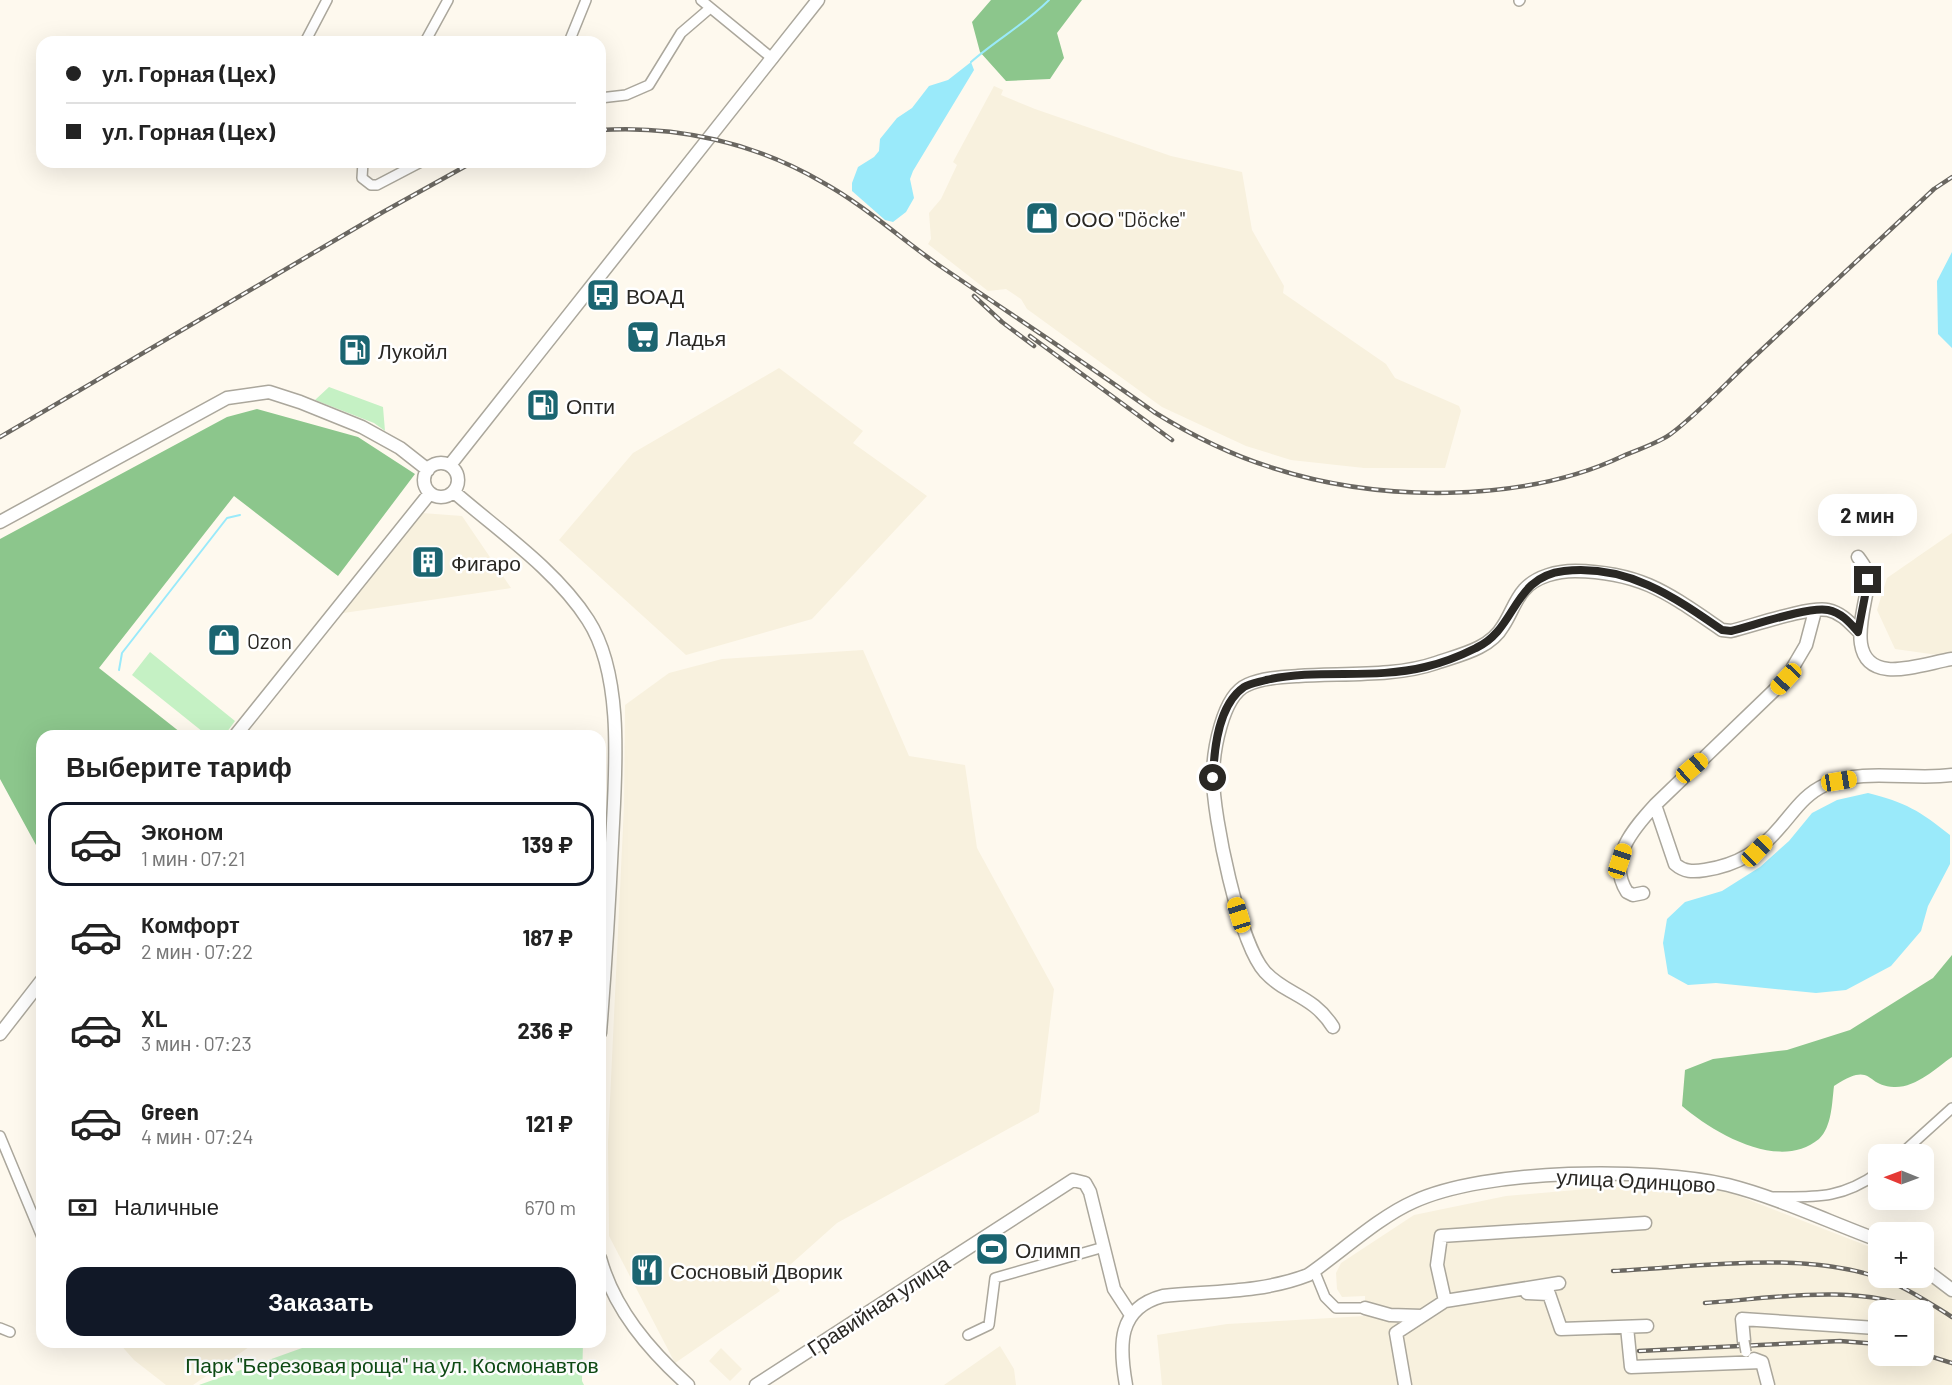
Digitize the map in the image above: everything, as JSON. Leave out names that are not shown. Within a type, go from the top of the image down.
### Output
[{"type":"street","points":[[308,36],[327,0]]},
{"type":"street","points":[[428,36],[448,0]]},
{"type":"street","points":[[571,36],[586,0]]},
{"type":"street","points":[[701,0],[709,9],[773,59]]},
{"type":"street","points":[[450,465],[818,0]]},
{"type":"street","points":[[606,97],[640,91],[649,85],[681,33],[709,9]]},
{"type":"street","points":[[363,168],[362,178],[371,185],[377,185],[410,168]]},
{"type":"street","points":[[0,522],[227,398],[269,392],[362,427],[400,448],[428,470]]},
{"type":"street","points":[[439,463],[450,465],[458,476],[458,485],[454,492],[443,498],[430,494],[424,481],[428,470],[439,463]]},
{"type":"street","points":[[454,492],[559,583],[589,622],[609,670],[615,726],[606,956]]},
{"type":"street","points":[[240,730],[430,494]]},
{"type":"street","points":[[1858,557],[1866,568],[1868,580],[1858,632],[1862,647],[1871,661],[1887,669],[1952,659]]},
{"type":"street","points":[[1333,1027],[1324,1012],[1266,973],[1244,932],[1233,899],[1216,807],[1213,778],[1214,757],[1222,720],[1236,694],[1246,685],[1277,678],[1424,667],[1464,654],[1488,643],[1502,629],[1525,589],[1538,579],[1563,571],[1603,571],[1629,576],[1669,594],[1722,630],[1731,631],[1827,610],[1845,618],[1858,632]]},
{"type":"street","points":[[1643,893],[1633,895],[1627,892],[1619,874],[1620,861],[1634,828],[1655,804],[1786,679],[1806,645],[1815,611]]},
{"type":"street","points":[[1655,804],[1675,864],[1681,870],[1692,872],[1730,866],[1757,851],[1794,808],[1825,785],[1868,776],[1952,775]]},
{"type":"street","points":[[0,1034],[36,993]]},
{"type":"street","points":[[1912,1144],[1952,1108]]},
{"type":"street","points":[[0,1136],[36,1223]]},
{"type":"street","name":"улица Одинцово","points":[[1131,1315],[1149,1299],[1163,1296],[1275,1287],[1314,1270],[1411,1203],[1435,1193],[1553,1174],[1677,1178],[1727,1185],[1766,1197],[1868,1236]]},
{"type":"street","points":[[1766,1197],[1819,1198],[1853,1187],[1868,1179]]},
{"type":"street","name":"Гравийная улица","points":[[756,1385],[1066,1184],[1078,1180],[1085,1183],[1090,1192],[1104,1246]]},
{"type":"street","points":[[1445,1301],[1437,1264],[1441,1236],[1645,1223]]},
{"type":"street","points":[[968,1335],[989,1325],[995,1278],[1104,1246],[1114,1289],[1131,1315],[1124,1334],[1122,1349],[1126,1385]]},
{"type":"street","points":[[1314,1270],[1325,1297],[1336,1308],[1365,1308],[1390,1315],[1422,1316]]},
{"type":"street","points":[[606,1272],[621,1308],[661,1361],[688,1385]]},
{"type":"street","points":[[1934,1276],[1952,1290]]},
{"type":"street","points":[[1405,1385],[1396,1333],[1445,1301],[1559,1283]]},
{"type":"street","points":[[1502,1292],[1549,1294],[1560,1329],[1647,1326]]},
{"type":"street","points":[[1762,1362],[1746,1356],[1742,1319],[1868,1328]]},
{"type":"street","points":[[1627,1327],[1630,1367],[1762,1362]]},
{"type":"street","points":[[0,1328],[10,1332]]},
{"type":"street","points":[[1762,1362],[1768,1385]]},
{"type":"shaded area","points":[[994,86],[1003,90],[1001,95],[1035,109],[1171,156],[1242,172],[1252,230],[1284,286],[1283,293],[1386,364],[1395,378],[1459,406],[1461,411],[1445,468],[1364,468],[1291,460],[1246,446],[1162,407],[1027,309],[1021,299],[1006,289],[988,291],[928,244],[931,239],[929,213],[941,199],[957,165],[953,162]]},
{"type":"shaded area","points":[[779,368],[863,431],[853,443],[927,496],[812,619],[686,655],[559,540],[633,453]]},
{"type":"shaded area","points":[[422,513],[462,516],[511,588],[337,614]]},
{"type":"shaded area","points":[[1952,533],[1952,657],[1895,649],[1877,610],[1887,578]]},
{"type":"shaded area","points":[[863,650],[909,756],[965,765],[977,848],[1054,989],[1039,1112],[837,1223],[772,1281],[780,1291],[675,1363],[609,1236],[608,1142],[624,806],[625,705],[669,673],[722,659]]},
{"type":"shaded area","points":[[1691,1186],[1731,1193],[1868,1246],[1868,1288],[1934,1288],[1934,1284],[1952,1298],[1952,1385],[1162,1385],[1157,1335],[1227,1324],[1365,1316],[1365,1296],[1342,1297],[1337,1289],[1336,1273],[1341,1263],[1414,1215],[1506,1196],[1610,1187]]},
{"type":"shaded area","points":[[1000,1346],[1014,1369],[1016,1385],[944,1385]]},
{"type":"shaded area","points":[[123,1348],[248,1348],[193,1385],[166,1385],[134,1360]]},
{"type":"shaded area","points":[[721,1348],[742,1369],[730,1381],[709,1361]]},
{"type":"green space","points":[[991,0],[1082,0],[1057,33],[1064,58],[1050,79],[1006,81],[980,52],[972,22]]},
{"type":"green space","points":[[329,387],[383,407],[385,431],[374,423],[315,400]]},
{"type":"green space","points":[[257,409],[358,437],[415,474],[338,576],[234,496],[99,668],[177,730],[36,730],[36,845],[0,779],[0,539],[227,417]]},
{"type":"green space","points":[[150,652],[235,721],[228,730],[201,730],[132,675]]},
{"type":"green space","points":[[1952,955],[1952,1057],[1918,1081],[1902,1086],[1884,1086],[1868,1076],[1856,1075],[1834,1086],[1827,1128],[1819,1139],[1803,1148],[1785,1152],[1748,1145],[1711,1127],[1682,1106],[1685,1070],[1713,1059],[1787,1050],[1850,1030],[1933,978]]},
{"type":"green space","name":"Парк \"Березовая роща\" на ул. Космонавтов","points":[[302,1348],[583,1348],[582,1381],[584,1385],[199,1385]]},
{"type":"water","points":[[971,62],[974,70],[913,171],[910,179],[914,198],[906,212],[893,222],[885,220],[852,191],[852,183],[858,167],[874,157],[879,151],[880,139],[897,118],[912,108],[929,86],[948,80]]},
{"type":"water","points":[[1952,252],[1952,348],[1938,334],[1937,281]]},
{"type":"water","points":[[1868,793],[1912,808],[1950,835],[1950,864],[1928,906],[1921,931],[1891,966],[1846,990],[1816,993],[1716,983],[1688,985],[1668,974],[1663,943],[1667,919],[1685,902],[1722,891],[1760,867],[1789,841],[1812,813],[1837,800]]},
{"type":"waterway","points":[[971,62],[1049,0]]},
{"type":"waterway","points":[[119,670],[122,653],[227,518],[240,515]]},
{"type":"railway","points":[[606,130],[629,129],[686,134],[743,147],[796,168],[853,201],[940,266],[1154,412],[1197,436],[1227,451],[1273,468],[1314,479],[1403,492],[1450,493],[1496,490],[1540,483],[1583,472],[1667,437],[1934,189],[1952,177]]},
{"type":"railway","points":[[0,437],[383,212],[462,168]]},
{"type":"railway","points":[[974,296],[1002,322],[1034,346]]},
{"type":"railway","points":[[1030,336],[1172,440]]},
{"type":"railway","points":[[1613,1271],[1752,1262],[1823,1265],[1857,1271],[1888,1281],[1952,1317]]},
{"type":"railway","points":[[1705,1303],[1815,1295],[1843,1295],[1886,1300]]},
{"type":"railway","points":[[1639,1351],[1840,1341],[1868,1343]]},
{"type":"railway","points":[[1934,1357],[1952,1363]]},
{"type":"place","name":"ООО \"Döcke\"","points":[[1042,218]]},
{"type":"place","name":"ВОАД","points":[[603,295]]},
{"type":"place","name":"Ладья","points":[[643,337]]},
{"type":"place","name":"Лукойл","points":[[355,350]]},
{"type":"place","name":"Опти","points":[[543,405]]},
{"type":"place","name":"Фигаро","points":[[428,562]]},
{"type":"place","name":"Ozon","points":[[224,640]]},
{"type":"place","name":"Олимп","points":[[992,1249]]},
{"type":"place","name":"Сосновый Дворик","points":[[647,1270]]},
{"type":"route","points":[[1213,778],[1214,757],[1222,720],[1236,694],[1246,685],[1277,678],[1424,667],[1464,654],[1488,643],[1502,629],[1525,589],[1538,579],[1563,571],[1603,571],[1629,576],[1669,594],[1722,630],[1731,631],[1806,612],[1827,610],[1845,618],[1858,632],[1868,580]]}]
